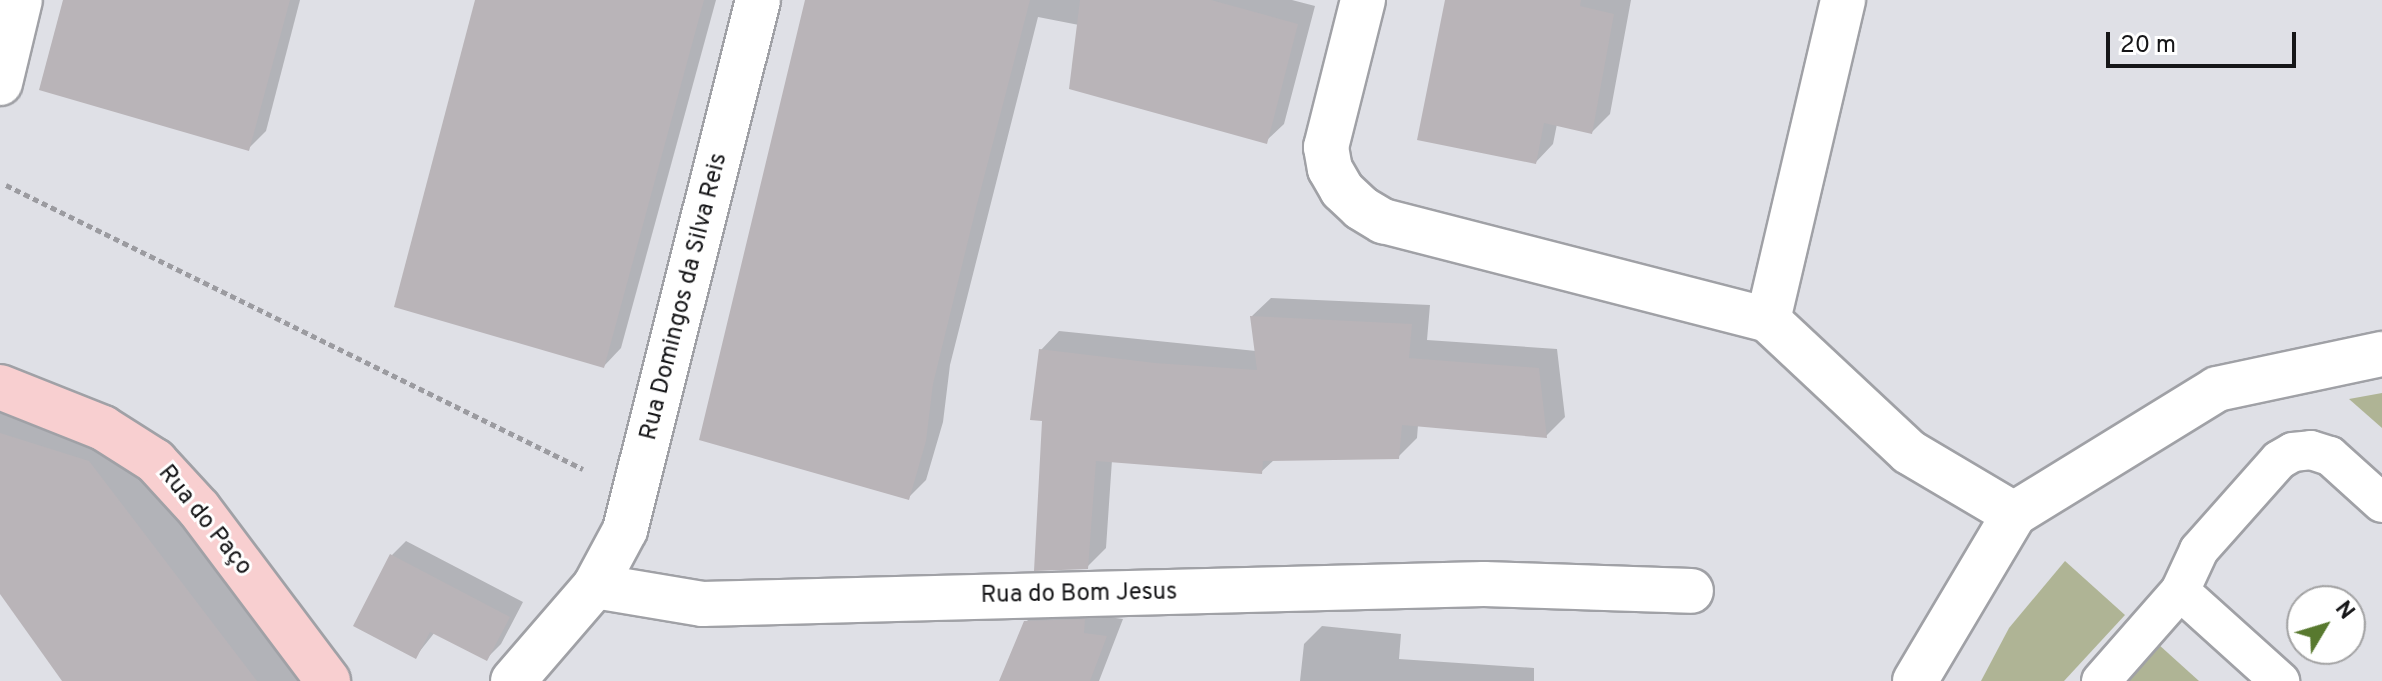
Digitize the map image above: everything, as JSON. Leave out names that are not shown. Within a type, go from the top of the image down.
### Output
[{"type":"street","points":[[0,83],[20,0]]},
{"type":"street","name":"Rua Domingos da Silva Reis","points":[[595,586],[625,530],[637,495],[758,0]]},
{"type":"street","points":[[1363,0],[1326,147],[1330,169],[1342,190],[1361,208],[1383,221],[1768,320],[1909,452],[2014,514]]},
{"type":"street","points":[[1768,320],[1843,0]]},
{"type":"street","points":[[1915,681],[2014,514],[2217,389],[2382,354]]},
{"type":"street","name":"Rua do Paço","points":[[0,387],[103,428],[155,461],[199,509],[328,681]]},
{"type":"street","name":"Rua do Bom Jesus","points":[[595,586],[702,604],[1484,584],[1691,591]]},
{"type":"street","points":[[513,681],[595,586]]},
{"type":"lane","points":[[2101,681],[2180,591],[2199,550],[2279,460],[2293,452],[2311,450],[2330,456],[2382,503]]},
{"type":"lane","points":[[2180,591],[2280,681]]},
{"type":"path","points":[[6,185],[597,475]]},
{"type":"green space","points":[[2382,393],[2382,428],[2349,399]]},
{"type":"green space","points":[[2065,561],[2125,615],[2064,681],[1981,681],[2009,628]]},
{"type":"green space","points":[[2158,644],[2199,681],[2123,681]]},
{"type":"building","points":[[63,0],[290,0],[249,151],[39,90]]},
{"type":"building","points":[[475,0],[704,0],[604,368],[394,307]]},
{"type":"building","points":[[805,0],[1030,0],[933,384],[926,441],[909,500],[699,440]]},
{"type":"building","points":[[1080,0],[1211,0],[1298,24],[1267,144],[1069,89]]},
{"type":"building","points":[[1445,0],[1581,0],[1580,6],[1614,14],[1592,134],[1544,123],[1536,164],[1417,140]]},
{"type":"building","points":[[1250,316],[1412,324],[1409,358],[1539,368],[1547,438],[1402,425],[1399,459],[1263,461],[1262,474],[1096,461],[1088,569],[1034,571],[1042,421],[1030,420],[1039,349],[1155,363],[1257,370]]},
{"type":"building","points":[[0,433],[89,461],[257,681],[62,681],[0,594]]},
{"type":"building","points":[[390,554],[510,617],[487,661],[430,632],[416,659],[353,626]]},
{"type":"building","points":[[1085,619],[1084,633],[1107,636],[1090,681],[999,681],[1024,621]]}]
